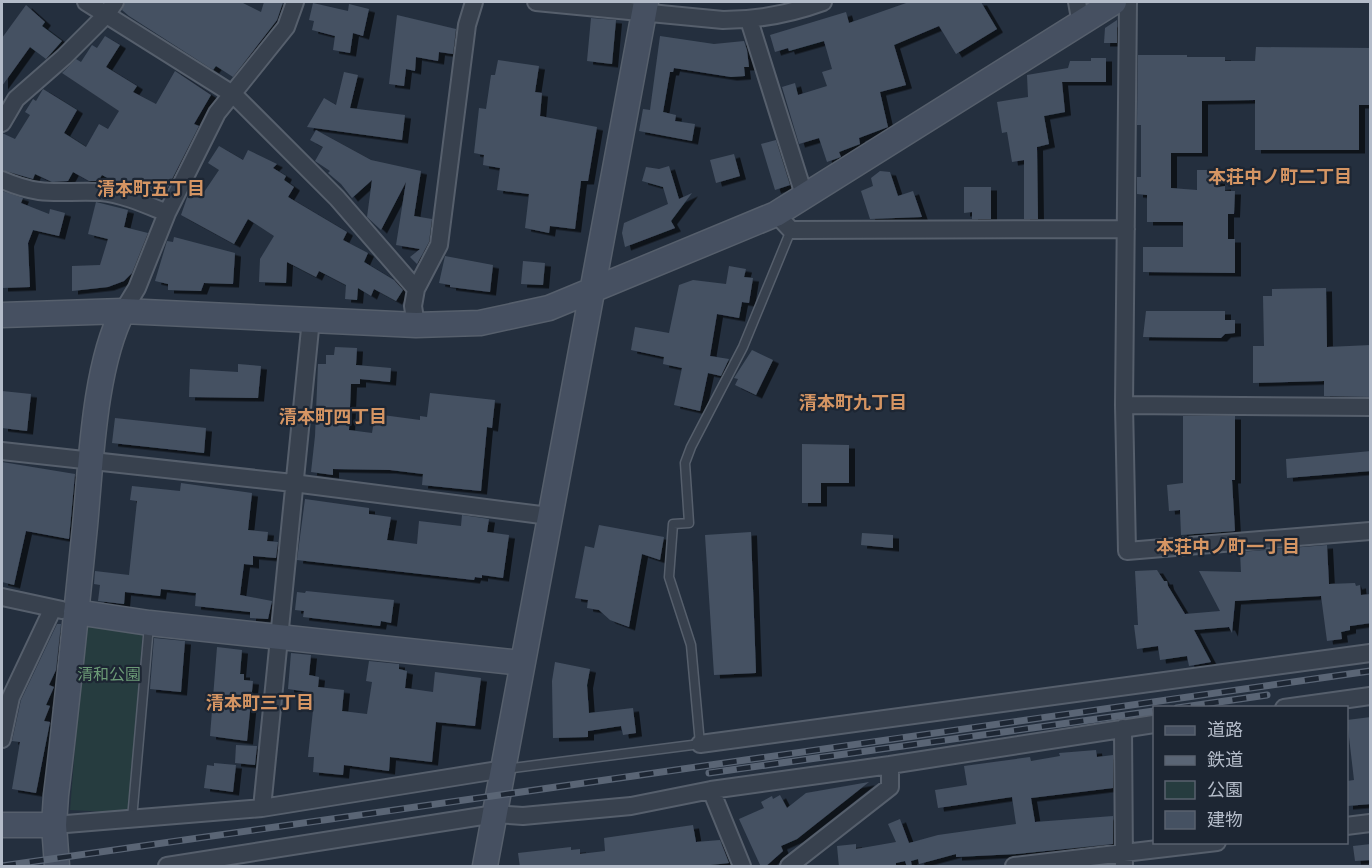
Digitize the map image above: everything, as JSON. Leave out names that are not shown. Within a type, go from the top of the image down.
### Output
[{"type":"street","points":[[86,2],[111,8],[234,95],[337,198],[416,290]]},
{"type":"street","points":[[57,867],[54,825],[65,610],[91,461],[105,359],[112,332],[137,288],[168,213],[217,113],[234,95],[286,27],[295,2]]},
{"type":"street","points":[[416,325],[413,306],[416,290],[439,245],[467,25],[474,2]]},
{"type":"street","points":[[536,2],[645,7],[723,20],[749,20],[796,12],[823,2]]},
{"type":"street","points":[[784,222],[805,198],[1079,13],[1114,2]]},
{"type":"street","points":[[1128,2],[1124,405],[1127,550],[1371,531]]},
{"type":"street","points":[[485,867],[645,7]]},
{"type":"street","points":[[2,123],[16,99],[111,8]]},
{"type":"street","points":[[749,20],[805,198]]},
{"type":"street","points":[[2,180],[21,189],[50,194],[103,192],[168,213]]},
{"type":"street","points":[[2,315],[123,311],[416,325],[480,323],[549,308],[784,222],[1126,229]]},
{"type":"street","points":[[262,808],[311,319]]},
{"type":"street","points":[[1124,405],[1371,407]]},
{"type":"street","points":[[2,451],[293,483],[549,516]]},
{"type":"street","points":[[2,597],[65,610],[149,623],[522,663]]},
{"type":"street","points":[[2,738],[11,697],[65,610]]},
{"type":"street","points":[[700,744],[1371,653]]},
{"type":"street","points":[[1298,706],[1371,696]]},
{"type":"street","points":[[167,867],[495,814],[523,816],[632,806],[711,790],[1153,724]]},
{"type":"street","points":[[1123,728],[1125,860]]},
{"type":"street","points":[[788,866],[855,817],[890,787],[890,765]]},
{"type":"street","points":[[2,825],[54,825],[262,808],[504,769]]},
{"type":"street","points":[[711,790],[742,867]]},
{"type":"street","points":[[1348,826],[1371,823]]},
{"type":"street","points":[[1014,867],[1125,860],[1212,844]]},
{"type":"lane","points":[[504,769],[700,744],[691,645],[669,577],[673,524],[688,523],[685,463],[743,347],[784,222]]},
{"type":"lane","points":[[132,819],[149,623]]},
{"type":"green space","name":"清和公園","points":[[85,624],[143,629],[128,813],[70,810]]},
{"type":"building","points":[[125,2],[241,2],[261,12],[264,2],[283,2],[277,20],[233,77],[216,66],[213,70],[129,16],[122,10]]},
{"type":"building","points":[[909,2],[981,2],[997,29],[956,54],[939,26],[894,45],[906,85],[880,92],[888,127],[859,138],[860,144],[839,152],[841,157],[827,162],[819,138],[799,144],[782,87],[795,83],[798,95],[827,86],[822,72],[832,69],[824,41],[789,51],[788,48],[775,52],[770,35],[846,12],[849,23]]},
{"type":"building","points":[[313,3],[348,11],[349,4],[369,9],[363,36],[353,33],[350,53],[333,50],[335,36],[312,30],[314,21],[309,20]]},
{"type":"building","points":[[26,5],[45,22],[42,26],[62,41],[46,59],[30,47],[2,86],[2,38]]},
{"type":"building","points":[[397,15],[456,29],[453,54],[439,52],[438,61],[416,57],[415,71],[406,69],[404,86],[389,84]]},
{"type":"building","points":[[591,18],[616,20],[612,64],[587,61]]},
{"type":"building","points":[[1117,20],[1117,43],[1104,43],[1105,28]]},
{"type":"building","points":[[105,36],[120,45],[106,67],[137,86],[133,92],[156,104],[175,71],[211,95],[194,124],[199,126],[163,197],[147,189],[145,193],[120,185],[102,175],[98,181],[89,181],[73,172],[68,181],[52,182],[35,174],[33,179],[2,170],[2,133],[15,139],[30,115],[25,112],[33,99],[36,101],[43,89],[77,110],[64,133],[86,147],[99,124],[108,129],[119,111],[62,73],[76,59],[81,62],[92,45],[97,48]]},
{"type":"building","points":[[660,36],[714,44],[744,41],[747,50],[749,67],[744,67],[745,76],[731,77],[674,68],[673,72],[670,72],[663,112],[676,115],[675,121],[695,124],[692,141],[639,131],[643,109],[650,110]]},
{"type":"building","points":[[1256,47],[1371,48],[1371,105],[1359,105],[1359,150],[1255,150],[1255,100],[1202,101],[1202,153],[1171,153],[1171,188],[1197,190],[1197,170],[1219,170],[1219,187],[1225,186],[1225,191],[1235,191],[1234,214],[1228,214],[1228,239],[1235,239],[1235,273],[1143,272],[1143,247],[1183,247],[1183,222],[1147,222],[1147,195],[1137,194],[1137,177],[1141,177],[1141,125],[1137,125],[1138,55],[1187,55],[1187,57],[1225,57],[1225,61],[1255,61]]},
{"type":"building","points":[[1091,58],[1106,58],[1106,82],[1062,82],[1065,112],[1044,116],[1049,144],[1037,147],[1038,219],[1024,219],[1024,160],[1012,162],[1007,132],[1002,133],[997,102],[1028,97],[1027,75],[1068,68],[1070,61],[1091,61]]},
{"type":"building","points":[[498,60],[539,66],[535,92],[542,93],[540,116],[597,127],[588,181],[581,181],[575,229],[550,226],[549,233],[525,228],[529,194],[497,190],[500,168],[483,165],[484,155],[474,153],[479,108],[486,109],[491,75],[495,75]]},
{"type":"building","points":[[344,72],[358,75],[350,108],[405,115],[402,140],[307,127],[324,98],[336,105]]},
{"type":"building","points":[[316,130],[371,160],[421,171],[414,216],[432,219],[429,242],[417,264],[410,257],[420,249],[396,245],[406,182],[381,230],[367,217],[372,180],[352,198],[328,173],[330,171],[315,161],[323,147],[310,140]]},
{"type":"building","points":[[776,140],[790,185],[775,190],[761,144]]},
{"type":"building","points":[[219,146],[243,160],[248,150],[277,164],[273,168],[286,176],[284,180],[294,187],[288,197],[347,232],[343,240],[368,253],[364,262],[394,280],[403,290],[396,301],[374,289],[371,296],[358,288],[357,300],[345,299],[346,285],[319,271],[316,277],[287,262],[286,283],[259,282],[260,259],[274,236],[248,219],[234,244],[181,215],[189,192],[200,198],[219,170],[208,163]]},
{"type":"building","points":[[734,154],[740,176],[716,183],[710,160]]},
{"type":"building","points":[[669,166],[679,199],[692,193],[671,221],[675,228],[625,247],[622,233],[624,223],[668,204],[663,187],[642,181],[646,167],[659,169]]},
{"type":"building","points":[[880,171],[890,172],[898,196],[913,191],[922,217],[870,219],[861,191],[873,186],[871,178]]},
{"type":"building","points":[[964,187],[991,187],[991,219],[972,219],[972,212],[964,213]]},
{"type":"building","points":[[2,191],[23,198],[21,203],[49,214],[50,209],[65,213],[59,236],[33,230],[28,243],[30,287],[2,288]]},
{"type":"building","points":[[96,202],[128,210],[124,227],[148,233],[132,273],[124,281],[108,287],[72,291],[72,266],[100,265],[108,239],[88,234]]},
{"type":"building","points":[[174,237],[235,253],[233,284],[204,283],[201,291],[168,290],[168,284],[155,281],[167,241],[173,242]]},
{"type":"building","points":[[445,256],[493,265],[490,292],[450,287],[450,285],[439,283]]},
{"type":"building","points":[[523,261],[545,263],[543,285],[521,284]]},
{"type":"building","points":[[729,266],[746,269],[744,277],[753,278],[749,303],[742,302],[739,318],[717,314],[710,356],[729,359],[721,376],[708,373],[700,411],[674,405],[682,368],[663,364],[664,357],[631,350],[635,327],[669,333],[679,285],[693,280],[726,284]]},
{"type":"building","points":[[1326,288],[1327,347],[1371,345],[1371,397],[1324,396],[1324,381],[1253,383],[1253,346],[1264,346],[1263,296],[1272,296],[1272,289]]},
{"type":"building","points":[[1146,311],[1225,311],[1225,320],[1235,320],[1235,333],[1225,334],[1221,338],[1143,337]]},
{"type":"building","points":[[335,347],[357,348],[356,365],[391,368],[390,382],[360,379],[360,384],[351,384],[349,430],[372,433],[375,414],[420,420],[420,416],[427,417],[430,393],[495,400],[492,428],[487,427],[481,491],[422,485],[423,474],[390,470],[333,469],[333,475],[311,472],[318,364],[326,364],[326,355],[334,355]]},
{"type":"building","points":[[752,350],[773,360],[756,395],[735,385],[738,379],[734,378]]},
{"type":"building","points":[[238,364],[261,366],[258,398],[189,397],[190,369],[238,372]]},
{"type":"building","points":[[2,391],[31,394],[27,431],[2,428]]},
{"type":"building","points":[[1183,416],[1235,416],[1235,480],[1232,480],[1235,531],[1181,535],[1180,510],[1169,511],[1167,485],[1183,483]]},
{"type":"building","points":[[115,418],[206,428],[204,453],[112,443]]},
{"type":"building","points":[[802,444],[849,445],[849,483],[821,483],[821,503],[802,503]]},
{"type":"building","points":[[1371,451],[1371,471],[1287,478],[1286,459]]},
{"type":"building","points":[[2,462],[75,474],[69,539],[26,531],[14,585],[2,582]]},
{"type":"building","points":[[181,483],[252,493],[248,530],[268,532],[267,541],[278,542],[276,558],[253,556],[253,565],[244,564],[240,595],[272,601],[268,619],[250,618],[250,612],[195,606],[196,593],[161,589],[160,596],[125,592],[124,604],[98,601],[100,585],[94,584],[95,571],[129,575],[137,501],[130,500],[132,486],[180,491]]},
{"type":"building","points":[[305,499],[369,508],[369,514],[391,517],[387,540],[417,544],[419,521],[461,526],[462,515],[489,519],[487,532],[509,535],[503,578],[482,575],[482,578],[475,577],[474,580],[297,560]]},
{"type":"building","points":[[599,525],[664,537],[660,560],[642,554],[629,627],[610,620],[599,610],[587,608],[588,600],[575,598],[585,546],[594,548]]},
{"type":"building","points":[[751,532],[756,673],[714,675],[705,535]]},
{"type":"building","points":[[862,533],[893,535],[893,548],[861,545]]},
{"type":"building","points":[[1327,545],[1329,584],[1355,583],[1356,586],[1360,585],[1361,595],[1371,594],[1371,623],[1350,626],[1350,630],[1341,632],[1342,639],[1327,641],[1321,596],[1235,601],[1232,633],[1229,627],[1194,630],[1211,662],[1189,666],[1187,656],[1160,660],[1158,646],[1137,649],[1134,625],[1138,625],[1135,571],[1157,570],[1164,581],[1167,581],[1185,614],[1220,611],[1199,571],[1241,572],[1240,552]]},
{"type":"building","points":[[306,591],[394,600],[391,623],[381,621],[380,626],[303,617],[304,611],[295,610],[297,592],[305,593]]},
{"type":"building","points":[[57,624],[61,624],[56,670],[49,685],[54,687],[46,705],[50,706],[44,721],[50,722],[36,793],[12,789],[20,742],[12,741],[21,700]]},
{"type":"building","points":[[154,638],[185,641],[181,692],[150,689]]},
{"type":"building","points":[[217,647],[242,650],[240,674],[244,674],[244,680],[253,681],[247,741],[210,736]]},
{"type":"building","points":[[291,653],[311,655],[309,675],[319,677],[318,687],[344,690],[342,711],[367,714],[372,682],[366,681],[369,661],[399,664],[399,669],[407,671],[405,688],[433,692],[435,672],[481,678],[475,726],[436,722],[432,762],[390,757],[389,771],[344,765],[343,775],[313,772],[314,757],[308,757],[314,701],[308,700],[309,692],[288,689]]},
{"type":"building","points":[[555,662],[590,669],[587,685],[589,713],[633,708],[636,733],[623,735],[621,726],[588,731],[588,737],[553,738],[552,681]]},
{"type":"building","points":[[1371,717],[1371,804],[1348,806],[1348,781],[1354,780],[1348,720]]},
{"type":"building","points":[[236,745],[257,746],[255,765],[235,763]]},
{"type":"building","points":[[1096,750],[1097,757],[1113,755],[1113,788],[1031,798],[1035,822],[1113,816],[1113,844],[1017,854],[956,857],[956,854],[919,864],[918,859],[911,861],[912,867],[907,867],[905,861],[896,863],[896,867],[839,867],[837,846],[856,844],[856,849],[896,842],[888,824],[900,819],[909,843],[938,835],[1016,824],[1012,797],[938,808],[935,790],[967,785],[964,766],[1030,757],[1031,761],[1060,756],[1059,753]]},
{"type":"building","points":[[214,763],[236,765],[233,792],[204,788],[207,765],[214,766]]},
{"type":"building","points":[[869,782],[797,839],[781,846],[783,851],[765,867],[761,867],[739,819],[764,808],[761,802],[772,796],[773,799],[780,795],[787,808],[806,793]]},
{"type":"building","points":[[693,825],[696,842],[720,840],[729,863],[692,867],[520,867],[518,853],[571,847],[571,850],[580,849],[580,854],[605,851],[604,838]]},
{"type":"building","points":[[1371,844],[1371,860],[1355,861],[1353,846]]},
{"type":"railway","points":[[2,866],[1370,671]]},
{"type":"railway","points":[[1191,706],[1267,695]]},
{"type":"railway","points":[[709,773],[1153,711]]},
{"type":"district","name":"本荘中ノ町二丁目","points":[[1280,176]]},
{"type":"district","name":"清本町五丁目","points":[[151,188]]},
{"type":"district","name":"清本町九丁目","points":[[853,402]]},
{"type":"district","name":"清本町四丁目","points":[[333,416]]},
{"type":"district","name":"本荘中ノ町一丁目","points":[[1228,546]]},
{"type":"district","name":"清本町三丁目","points":[[260,702]]}]
